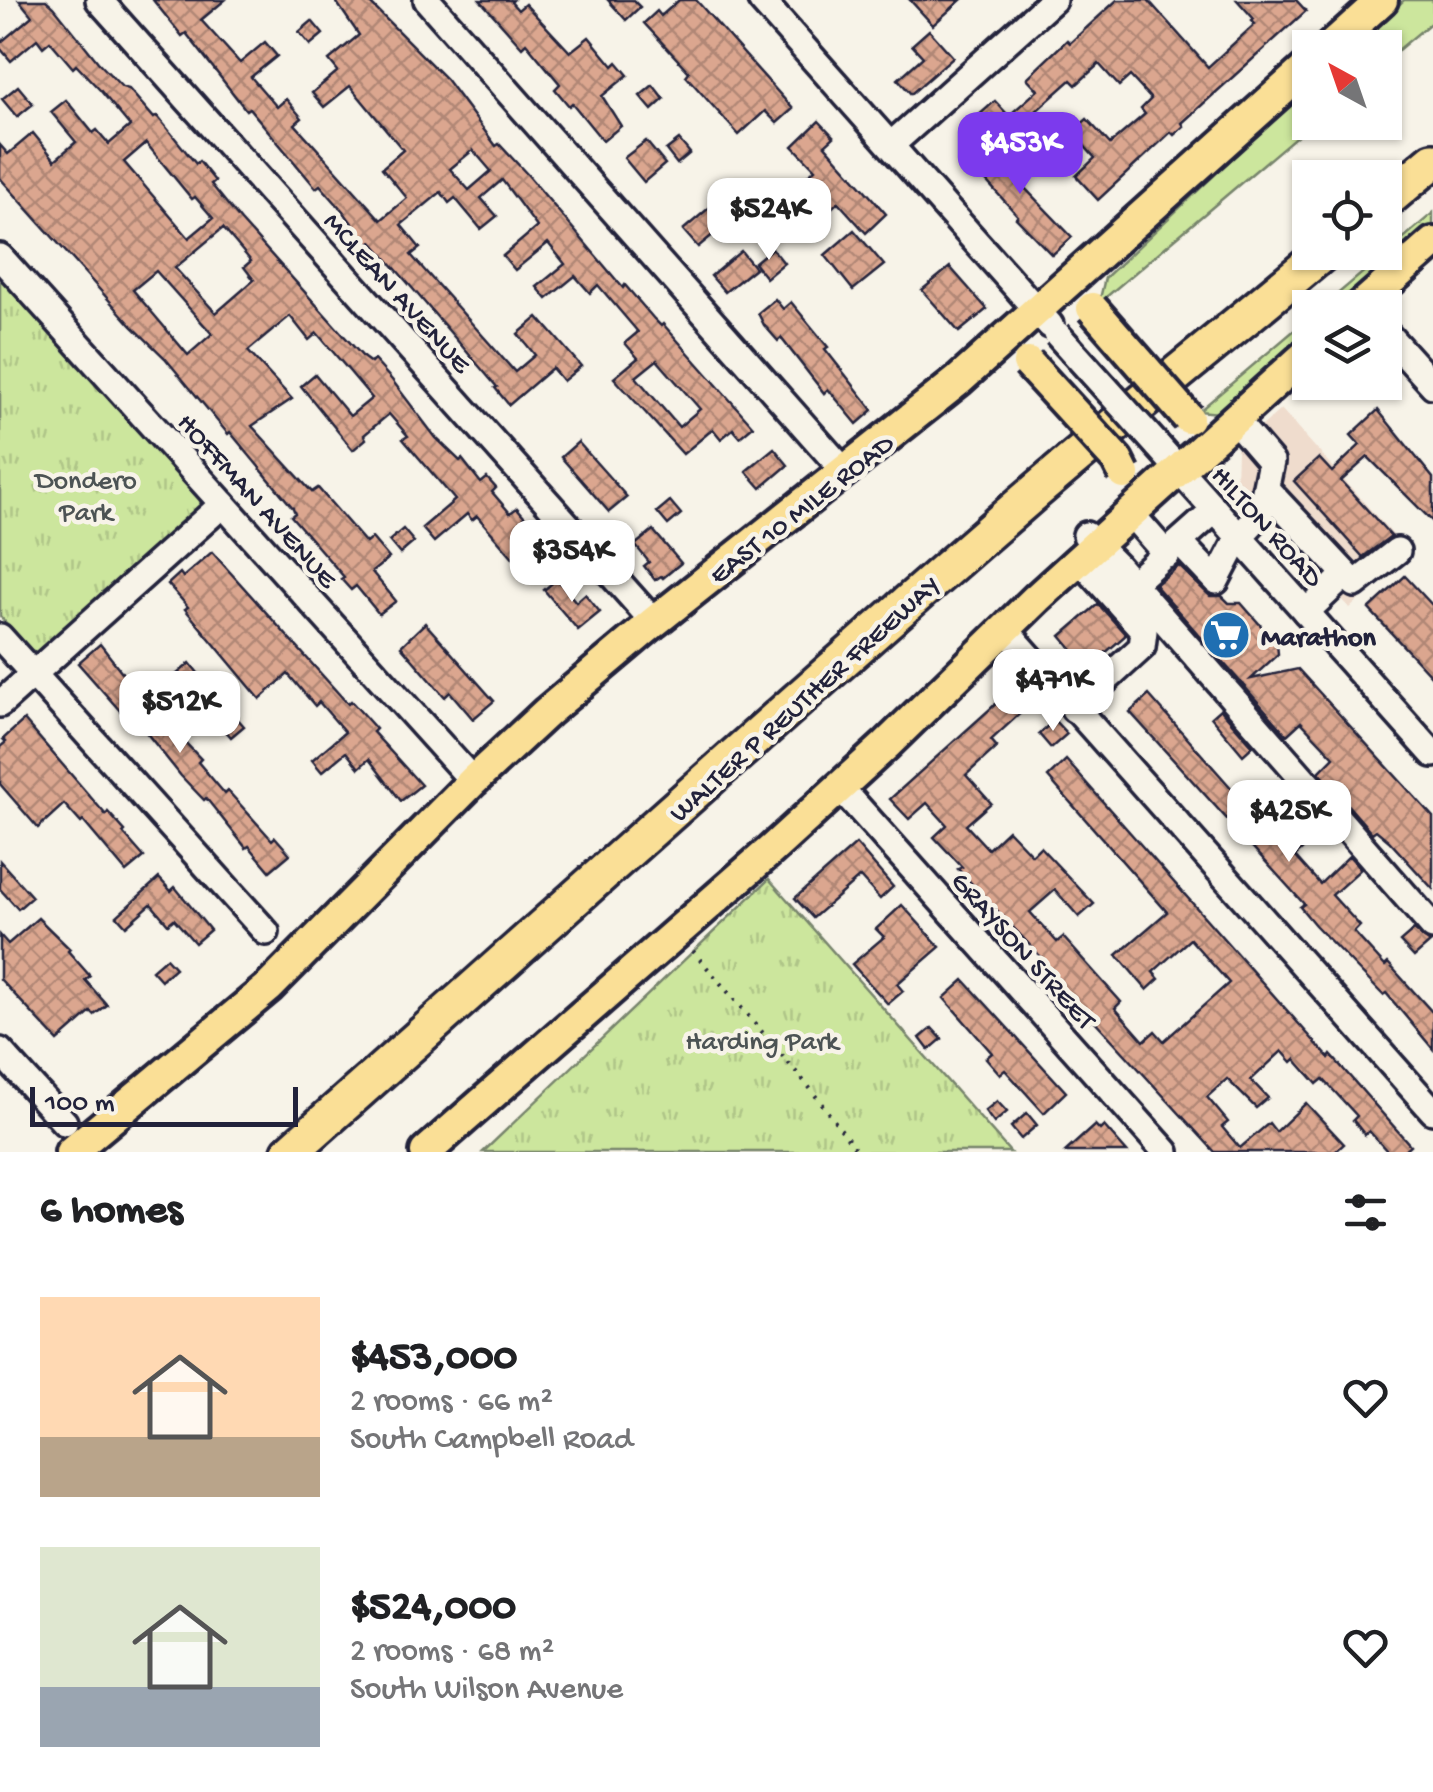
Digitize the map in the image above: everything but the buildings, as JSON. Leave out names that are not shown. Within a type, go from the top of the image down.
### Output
[{"type":"highway","points":[[1402,186],[1433,157]]},
{"type":"highway","name":"WALTER P REUTHER FREEWAY","points":[[290,1152],[1021,504],[1303,270]]},
{"type":"main road","points":[[1349,30],[1382,0]]},
{"type":"main road","name":"EAST 10 MILE ROAD","points":[[71,1152],[269,987],[472,781],[546,712],[980,360],[1047,323],[1231,136],[1292,80]]},
{"type":"main road","points":[[1231,136],[1141,236],[1100,274],[1091,292],[1092,308],[1188,418],[1216,427],[1234,419]]},
{"type":"main road","points":[[1380,290],[1433,242]]},
{"type":"main road","points":[[980,360],[1007,358],[1028,362],[1118,460],[1126,486],[1087,547]]},
{"type":"main road","points":[[426,1152],[886,745],[1087,547],[1130,514],[1292,367]]},
{"type":"street","name":"MCLEAN AVENUE","points":[[99,0],[654,622]]},
{"type":"street","points":[[427,0],[845,472]]},
{"type":"street","name":"HILTON ROAD","points":[[761,0],[1433,754]]},
{"type":"street","points":[[892,146],[1053,0]]},
{"type":"street","name":"HOFFMAN AVENUE","points":[[0,258],[472,781]]},
{"type":"street","points":[[1402,351],[1433,386]]},
{"type":"street","points":[[1130,514],[1216,581],[1239,537],[1260,515],[1271,462],[1234,419]]},
{"type":"street","points":[[1267,490],[1355,584],[1398,551]]},
{"type":"street","points":[[0,704],[223,504]]},
{"type":"street","points":[[1132,584],[1215,510]]},
{"type":"street","points":[[1087,547],[1132,584],[1433,928]]},
{"type":"street","points":[[1074,709],[1142,647],[1144,631],[1087,547]]},
{"type":"street","points":[[1306,612],[1345,576]]},
{"type":"street","points":[[1004,628],[1433,1111]]},
{"type":"street","points":[[0,637],[266,932]]},
{"type":"street","name":"GRAYSON STREET","points":[[839,786],[1166,1152]]},
{"type":"street","points":[[0,1051],[64,1122]]},
{"type":"path","points":[[690,948],[809,1087],[858,1152]]},
{"type":"shaded area","points":[[1281,409],[1410,554],[1350,608],[1236,481],[1237,449]]},
{"type":"green space","points":[[1404,0],[1433,0],[1433,21],[1402,47],[1402,30],[1371,30]]},
{"type":"green space","points":[[1292,102],[1292,140],[1099,303],[1105,278]]},
{"type":"green space","points":[[1433,213],[1433,228],[1402,255],[1402,239]]},
{"type":"green space","points":[[1366,270],[1385,270],[1362,290],[1342,290]]},
{"type":"green space","name":"Dondero Park","points":[[0,271],[199,492],[201,509],[37,652],[30,650],[0,616]]},
{"type":"green space","points":[[1292,332],[1292,352],[1219,413],[1199,411]]},
{"type":"green space","name":"Harding Park","points":[[769,879],[1010,1152],[483,1152]]},
{"type":"place","name":"Marathon","points":[[1226,635]]}]
